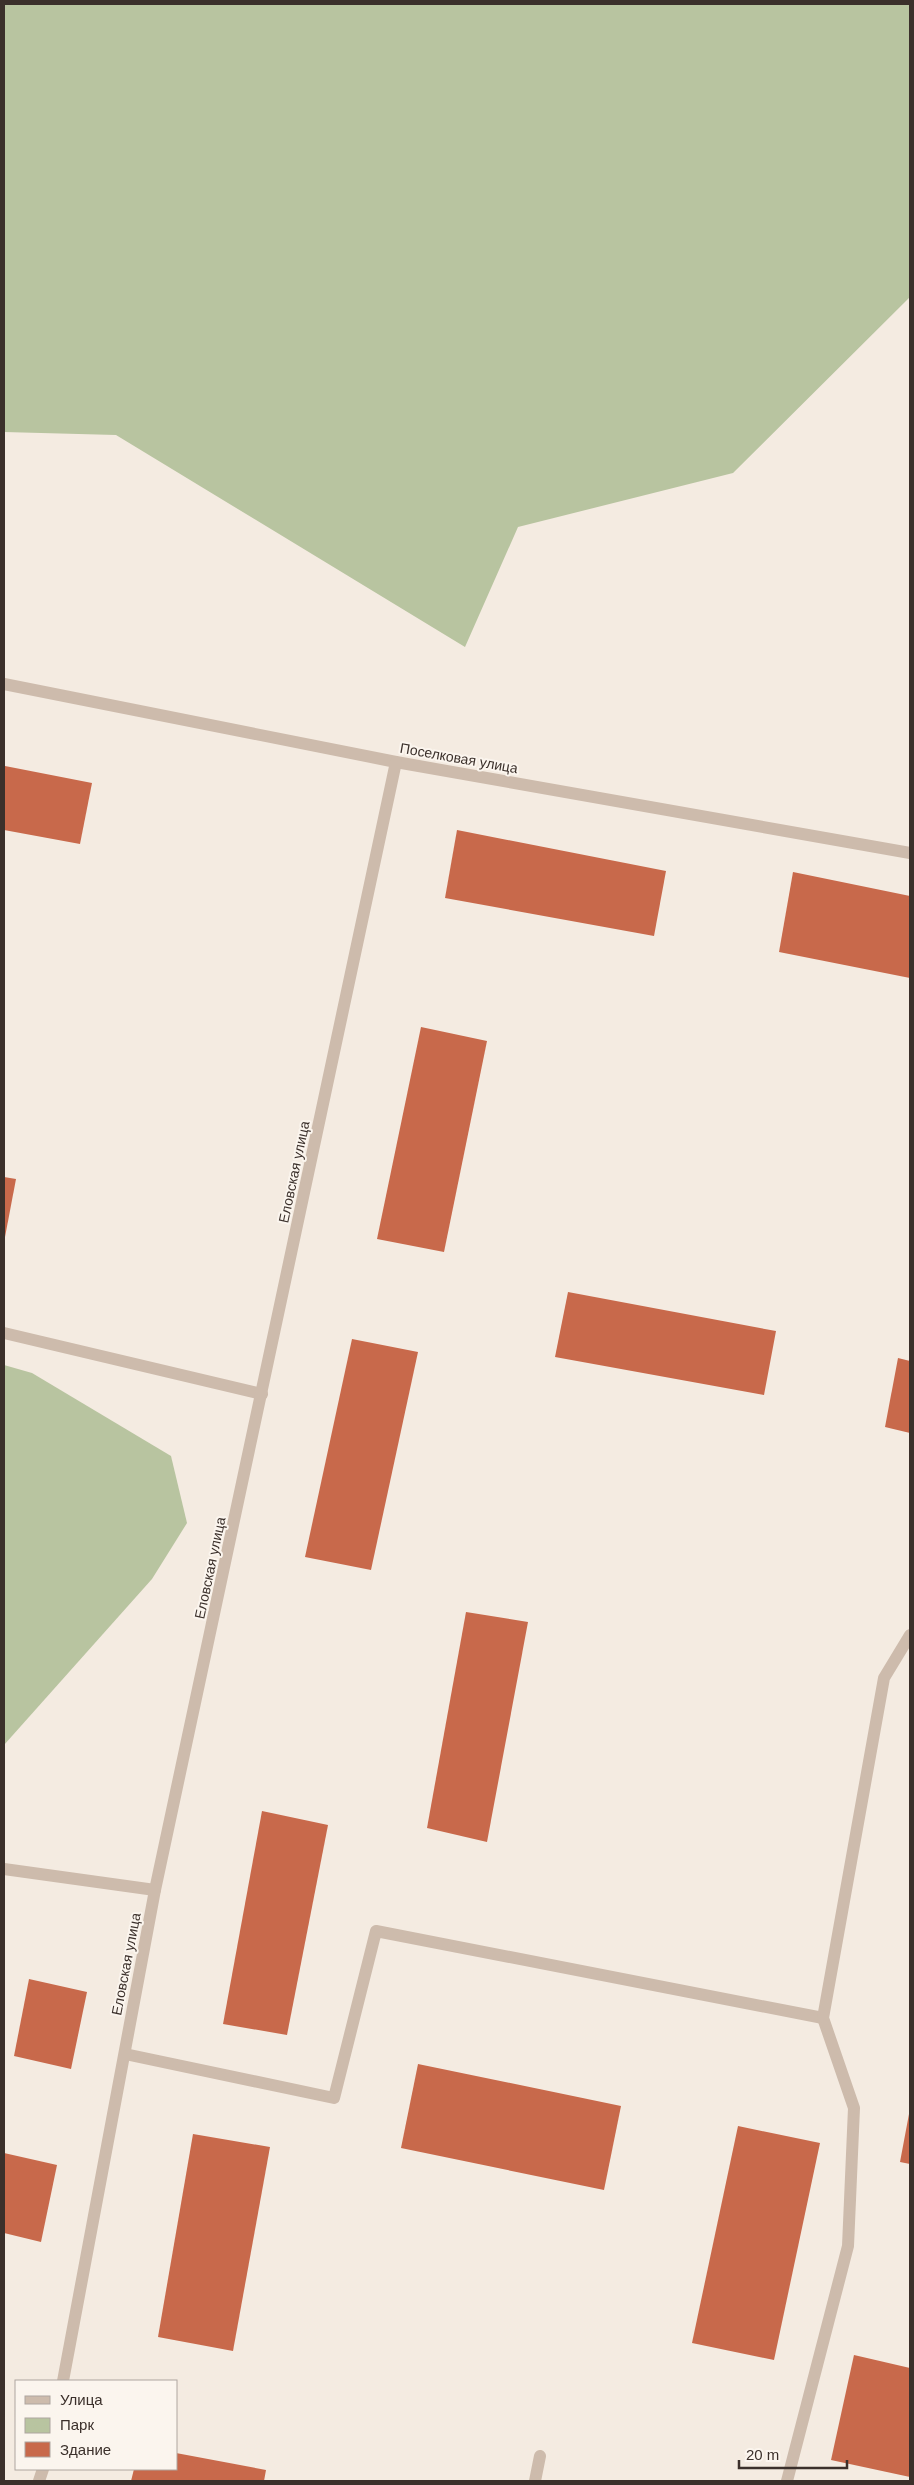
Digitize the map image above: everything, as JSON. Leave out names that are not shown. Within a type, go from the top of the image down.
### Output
[{"type":"street","name":"Поселковая улица","points":[[4,684],[396,762],[910,853]]},
{"type":"street","name":"Еловская улица","points":[[63,2380],[155,1890],[396,762]]},
{"type":"street","points":[[4,1333],[262,1394]]},
{"type":"street","points":[[787,2481],[848,2246],[854,2108],[823,2018],[884,1678],[910,1635]]},
{"type":"street","points":[[4,1869],[155,1890]]},
{"type":"street","points":[[124,2054],[334,2098],[376,1931],[823,2018]]},
{"type":"street","points":[[535,2481],[540,2456]]},
{"type":"green space","points":[[4,4],[910,4],[910,297],[733,473],[518,527],[465,647],[116,435],[4,432]]},
{"type":"green space","points":[[4,1365],[32,1373],[171,1456],[187,1523],[152,1579],[4,1745]]},
{"type":"building","points":[[5,766],[92,783],[80,844],[4,830]]},
{"type":"building","points":[[457,830],[666,871],[654,936],[445,898]]},
{"type":"building","points":[[793,872],[910,896],[910,978],[779,952]]},
{"type":"building","points":[[421,1027],[487,1041],[444,1252],[377,1239]]},
{"type":"building","points":[[4,1177],[16,1179],[5,1237],[4,1236]]},
{"type":"building","points":[[568,1292],[776,1331],[764,1395],[555,1357]]},
{"type":"building","points":[[352,1339],[418,1352],[371,1570],[305,1557]]},
{"type":"building","points":[[898,1358],[910,1361],[910,1433],[885,1427]]},
{"type":"building","points":[[466,1612],[528,1622],[487,1842],[427,1828]]},
{"type":"building","points":[[262,1811],[328,1825],[287,2035],[223,2024]]},
{"type":"building","points":[[29,1979],[87,1992],[71,2069],[14,2056]]},
{"type":"building","points":[[418,2064],[621,2106],[604,2190],[401,2148]]},
{"type":"building","points":[[910,2114],[910,2164],[900,2162]]},
{"type":"building","points":[[738,2126],[820,2143],[774,2360],[692,2343]]},
{"type":"building","points":[[193,2134],[270,2147],[233,2351],[158,2337]]},
{"type":"building","points":[[4,2153],[57,2165],[41,2242],[4,2233]]},
{"type":"building","points":[[854,2355],[910,2368],[910,2477],[831,2460]]},
{"type":"building","points":[[178,2453],[266,2470],[264,2481],[131,2481],[134,2470],[178,2470]]}]
